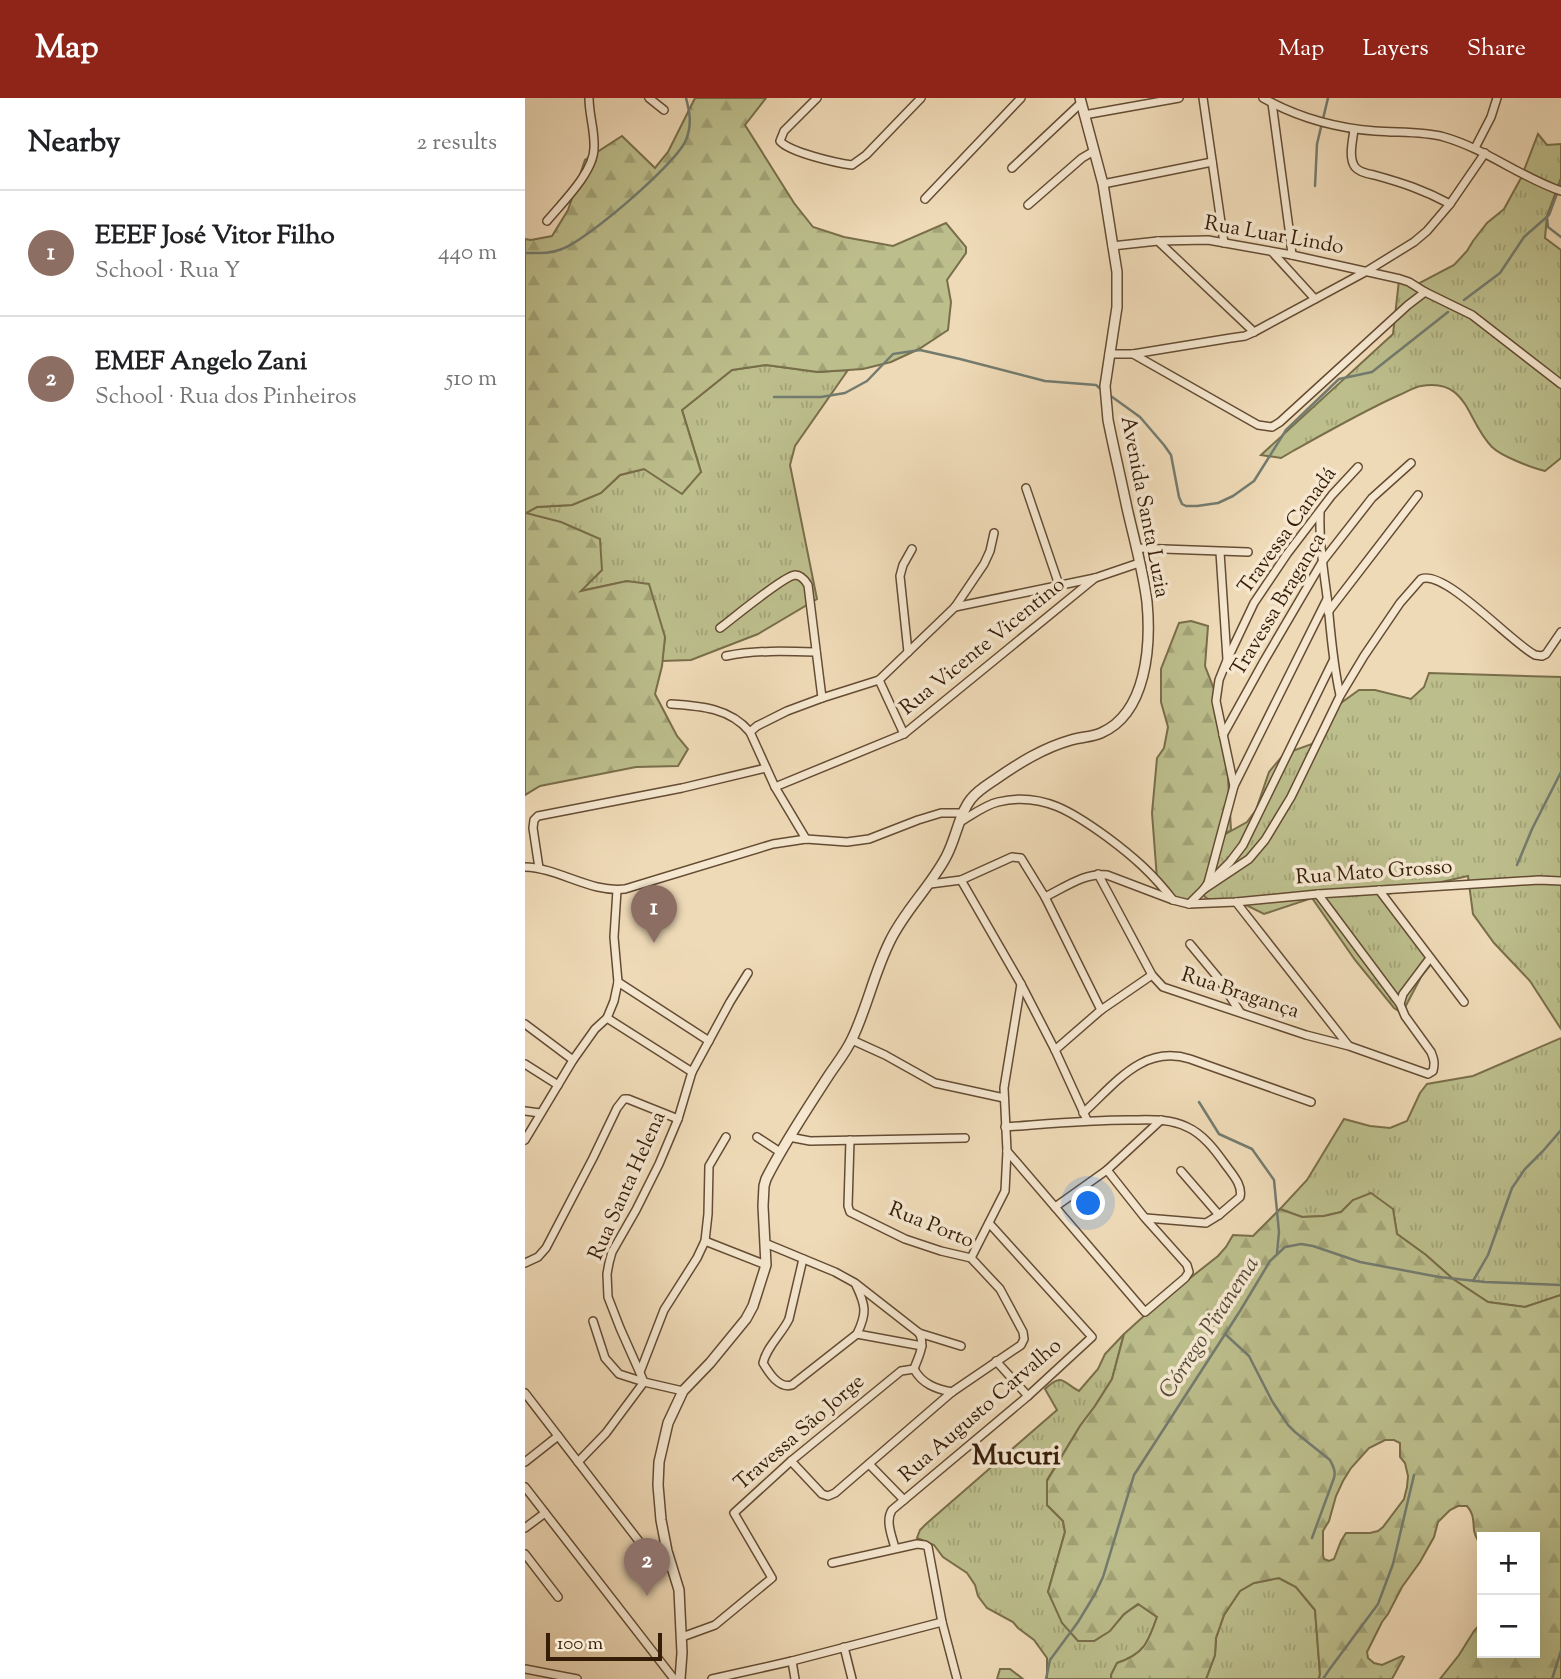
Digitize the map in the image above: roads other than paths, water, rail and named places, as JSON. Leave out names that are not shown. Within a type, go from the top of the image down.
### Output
[{"type":"street","points":[[547,221],[592,161],[594,147],[589,98]]},
{"type":"street","points":[[649,98],[664,110]]},
{"type":"street","points":[[817,98],[784,131],[780,141],[800,152],[852,165],[860,161],[921,98]]},
{"type":"street","points":[[925,199],[1021,98]]},
{"type":"street","points":[[1084,115],[1179,98]]},
{"type":"street","points":[[1203,98],[1224,243]]},
{"type":"street","points":[[1263,98],[1293,113],[1354,129],[1432,134],[1475,148],[1561,191]]},
{"type":"street","points":[[1475,148],[1491,117],[1497,98]]},
{"type":"street","points":[[1012,168],[1080,101]]},
{"type":"street","name":"Avenida Santa Luzia","points":[[680,1679],[682,1637],[679,1590],[667,1551],[660,1508],[659,1462],[668,1423],[683,1391],[710,1363],[750,1313],[756,1298],[766,1265],[765,1179],[852,1040],[891,939],[930,884],[952,845],[961,817],[971,799],[979,790],[1022,762],[1072,740],[1102,733],[1119,723],[1131,709],[1142,679],[1147,650],[1147,604],[1108,420],[1105,391],[1118,289],[1103,184],[1080,101]]},
{"type":"street","points":[[1272,103],[1291,255]]},
{"type":"street","points":[[1354,129],[1351,156],[1352,162],[1359,170],[1410,185],[1450,205]]},
{"type":"street","points":[[1028,205],[1082,158],[1094,151]]},
{"type":"street","points":[[1109,354],[1133,354],[1245,336],[1254,332],[1367,271],[1414,242],[1450,205],[1485,153]]},
{"type":"street","points":[[1103,184],[1212,162]]},
{"type":"street","name":"Rua Luar Lindo","points":[[1112,246],[1191,239],[1291,255],[1409,282],[1472,315],[1561,384]]},
{"type":"street","points":[[1158,241],[1254,332]]},
{"type":"street","points":[[1272,252],[1315,299]]},
{"type":"street","points":[[1133,354],[1258,425],[1272,427],[1425,292]]},
{"type":"street","name":"Travessa Bragança","points":[[1223,735],[1322,562],[1372,498],[1411,463]]},
{"type":"street","name":"Travessa Canadá","points":[[1223,735],[1216,692],[1227,660],[1254,603],[1332,495],[1358,467]]},
{"type":"street","points":[[1026,488],[1059,585]]},
{"type":"street","points":[[1328,612],[1418,495]]},
{"type":"street","points":[[1320,512],[1322,562],[1333,661],[1340,696]]},
{"type":"street","points":[[750,732],[787,711],[879,680],[955,607],[984,564],[994,533]]},
{"type":"street","points":[[1136,548],[1248,552]]},
{"type":"street","points":[[908,652],[900,576],[912,549]]},
{"type":"street","points":[[1220,552],[1227,660]]},
{"type":"street","points":[[955,607],[1094,578],[1139,563]]},
{"type":"street","points":[[720,628],[787,578],[796,575],[805,580],[808,585],[822,698]]},
{"type":"street","name":"Rua Vicente Vicentino","points":[[775,787],[904,734],[1094,578]]},
{"type":"street","points":[[1206,886],[1249,859],[1265,840],[1291,797],[1340,696],[1400,603],[1421,579],[1430,578],[1453,589],[1535,655],[1546,654],[1561,632]]},
{"type":"street","points":[[1206,886],[1234,786],[1327,598]]},
{"type":"street","points":[[726,656],[768,651],[816,652]]},
{"type":"street","points":[[1189,904],[1243,845],[1333,661]]},
{"type":"street","points":[[879,680],[904,734]]},
{"type":"street","points":[[671,704],[693,705],[727,713],[750,732],[775,787],[806,839]]},
{"type":"street","points":[[1223,735],[1234,786]]},
{"type":"street","points":[[539,868],[533,828],[534,820],[538,816],[682,788],[766,768]]},
{"type":"street","points":[[525,867],[539,868],[585,884],[617,890],[773,844],[806,839],[847,842],[869,839],[941,813],[948,812],[961,817],[1008,800],[1031,800],[1057,806],[1072,813],[1134,857],[1157,879],[1173,901]]},
{"type":"street","points":[[930,884],[961,880],[1012,857],[1023,860],[1045,897],[1101,1010]]},
{"type":"street","points":[[1045,897],[1088,876],[1098,874],[1152,975]]},
{"type":"street","name":"Rua Mato Grosso","points":[[1098,874],[1107,875],[1173,901],[1189,904],[1539,880],[1561,881]]},
{"type":"street","points":[[961,880],[1021,984],[1085,1116]]},
{"type":"street","points":[[525,1140],[573,1060],[595,1029],[607,1018],[614,1001],[618,982],[614,937],[617,890]]},
{"type":"street","points":[[1378,890],[1464,1002]]},
{"type":"street","points":[[1318,894],[1400,1004]]},
{"type":"street","points":[[1236,902],[1349,1046]]},
{"type":"street","points":[[1190,944],[1219,979],[1240,1012]]},
{"type":"street","points":[[1400,1004],[1403,994],[1430,958]]},
{"type":"street","name":"Rua Santa Helena","points":[[644,1382],[608,1297],[607,1274],[612,1252],[659,1164],[678,1119],[692,1072],[748,973]]},
{"type":"street","name":"Rua Bragança","points":[[1055,1050],[1101,1010],[1152,975],[1171,990],[1306,1035],[1349,1046],[1424,1074],[1431,1073],[1435,1063],[1431,1052],[1405,1016],[1400,1004]]},
{"type":"street","points":[[618,982],[709,1041]]},
{"type":"street","points":[[971,1258],[1005,1191],[1007,1151],[1004,1098],[1021,984]]},
{"type":"street","points":[[607,1018],[692,1072]]},
{"type":"street","points":[[525,1024],[573,1060]]},
{"type":"street","points":[[852,1040],[935,1083],[1004,1098]]},
{"type":"street","points":[[1085,1116],[1131,1069],[1144,1061],[1163,1055],[1181,1056],[1311,1102]]},
{"type":"street","points":[[525,1064],[558,1085]]},
{"type":"street","points":[[525,1264],[538,1257],[546,1248],[624,1099],[678,1119]]},
{"type":"street","points":[[525,1111],[540,1113]]},
{"type":"street","points":[[1005,1127],[1085,1116],[1178,1123],[1198,1133],[1218,1154],[1242,1193],[1237,1201],[1206,1223],[1145,1218]]},
{"type":"street","points":[[1055,1207],[1107,1170],[1161,1120]]},
{"type":"street","points":[[640,1372],[664,1310],[705,1241],[709,1166],[726,1137]]},
{"type":"street","points":[[757,1137],[780,1152]]},
{"type":"street","points":[[789,1137],[810,1142],[965,1138]]},
{"type":"street","name":"Rua Porto","points":[[850,1140],[850,1212],[905,1239],[971,1258],[1000,1289],[1023,1332],[1024,1339],[1021,1345],[996,1361]]},
{"type":"street","points":[[1007,1151],[1145,1312],[1189,1272],[1187,1265],[1107,1170]]},
{"type":"street","points":[[1181,1171],[1219,1215]]},
{"type":"street","name":"Rua Augusto Carvalho","points":[[895,1548],[888,1523],[892,1510],[1028,1396],[1092,1338],[989,1223]]},
{"type":"street","points":[[705,1241],[766,1265]]},
{"type":"street","points":[[765,1243],[855,1283],[919,1333],[961,1346]]},
{"type":"street","points":[[803,1259],[789,1319],[763,1363],[781,1385],[792,1385],[857,1334],[865,1313],[855,1283]]},
{"type":"street","points":[[593,1321],[605,1358],[619,1374],[683,1391]]},
{"type":"street","points":[[919,1333],[922,1346],[914,1369],[917,1376],[925,1383],[952,1392]]},
{"type":"street","points":[[857,1334],[922,1346]]},
{"type":"street","points":[[791,1461],[822,1494],[828,1496],[835,1493],[952,1392],[996,1361],[1028,1396]]},
{"type":"street","name":"Travessa São Jorge","points":[[682,1637],[716,1625],[772,1578],[734,1513],[791,1461],[896,1374],[914,1369]]},
{"type":"street","points":[[578,1462],[606,1433],[644,1382]]},
{"type":"street","points":[[525,1393],[645,1549],[673,1569]]},
{"type":"street","points":[[525,1462],[558,1436]]},
{"type":"street","points":[[869,1464],[904,1500]]},
{"type":"street","points":[[525,1487],[674,1679]]},
{"type":"street","points":[[525,1528],[545,1513]]},
{"type":"street","points":[[832,1563],[921,1543],[928,1548],[942,1622],[957,1679]]},
{"type":"street","points":[[525,1554],[558,1597]]},
{"type":"street","points":[[712,1679],[942,1622]]},
{"type":"street","points":[[844,1647],[852,1679]]},
{"type":"street","points":[[792,1661],[796,1679]]},
{"type":"street","points":[[525,1669],[577,1679]]},
{"type":"waterway","points":[[525,253],[553,252],[574,243],[610,217],[649,183],[686,140],[690,119],[686,98]]},
{"type":"waterway","points":[[1315,186],[1317,144],[1328,98]]},
{"type":"waterway","points":[[1464,300],[1500,273],[1524,237],[1549,215],[1561,183]]},
{"type":"waterway","points":[[1547,217],[1548,227],[1561,237]]},
{"type":"waterway","points":[[1108,394],[1140,417],[1171,455],[1182,504],[1197,506],[1218,503],[1254,481],[1286,430],[1339,379],[1372,372],[1448,312]]},
{"type":"waterway","points":[[774,397],[821,397],[845,393],[867,381],[893,354],[920,350],[1045,381],[1096,385],[1103,391]]},
{"type":"waterway","points":[[1517,865],[1561,772]]},
{"type":"waterway","points":[[1199,1102],[1219,1134],[1252,1149],[1274,1180],[1279,1232],[1277,1253]]},
{"type":"waterway","points":[[1473,1281],[1488,1255],[1512,1188],[1525,1169],[1561,1130]]},
{"type":"waterway","name":"Córrego Piranema","points":[[1046,1679],[1050,1660],[1078,1622],[1103,1577],[1134,1475],[1270,1261],[1285,1247],[1301,1244],[1313,1246],[1360,1262],[1439,1277],[1561,1285]]},
{"type":"waterway","points":[[1225,1334],[1249,1356],[1272,1401],[1288,1425],[1330,1460],[1333,1466],[1334,1478],[1312,1538]]},
{"type":"waterway","points":[[1323,1679],[1378,1604],[1393,1564],[1414,1475]]},
{"type":"waterway","points":[[1552,1679],[1561,1651]]},
{"type":"place","name":"EEEF José Vitor Filho","points":[[654,943]]},
{"type":"place","name":"EMEF Angelo Zani","points":[[647,1596]]},
{"type":"district","name":"Mucuri","points":[[1016,1457]]}]
